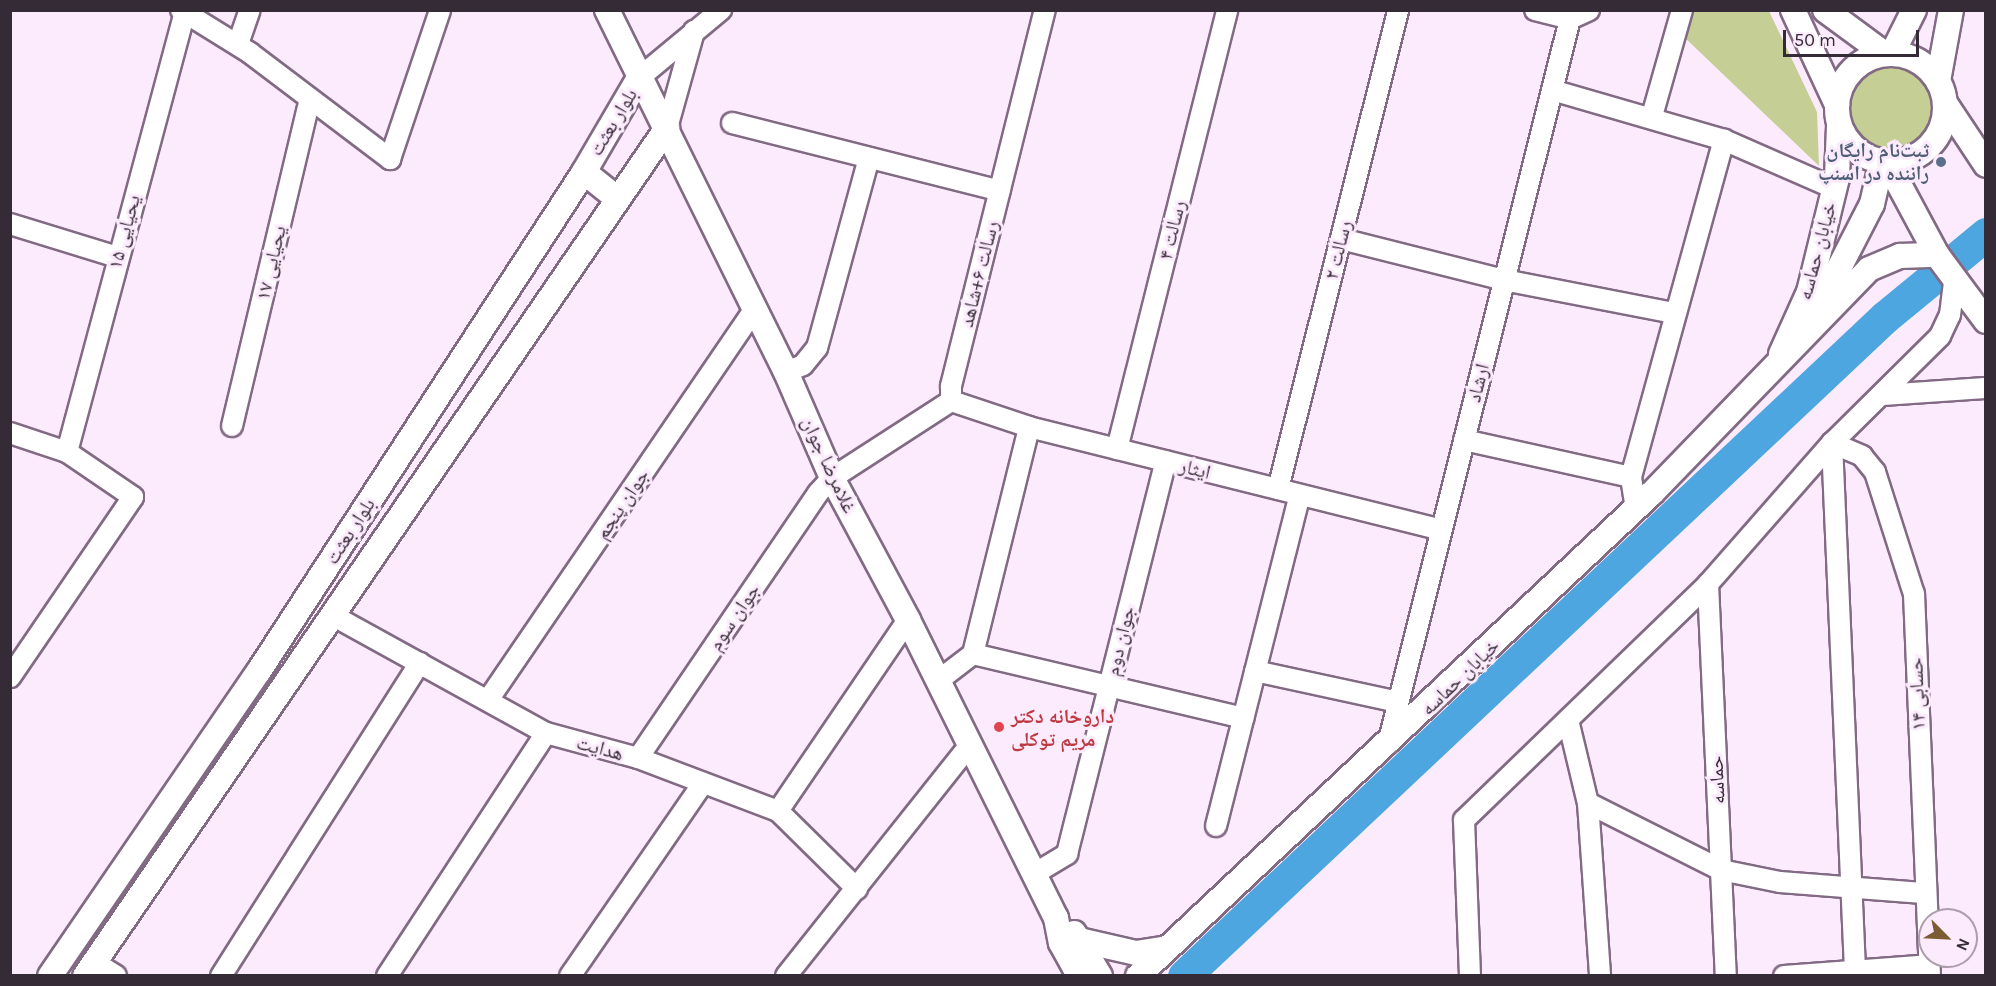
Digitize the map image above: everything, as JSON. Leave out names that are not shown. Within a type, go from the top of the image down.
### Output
[{"type":"main road","name":"غلامرضا جوان","points":[[607,10],[786,372],[832,478],[909,620],[1056,918],[1072,961],[1100,975]]},
{"type":"main road","points":[[1793,10],[1849,142],[1884,162],[1954,282],[1986,321]]},
{"type":"main road","points":[[1825,10],[1889,54],[1910,57],[1941,92],[1986,165]]},
{"type":"main road","points":[[1838,115],[1852,70],[1889,54],[1914,10]]},
{"type":"main road","points":[[1884,162],[1922,152],[1939,130],[1951,10]]},
{"type":"main road","name":"بلوار بعثت","points":[[50,975],[246,691],[584,172],[639,78]]},
{"type":"main road","name":"خیابان حماسه","points":[[1774,371],[1809,292],[1834,188],[1838,115]]},
{"type":"main road","name":"بلوار بعثت","points":[[89,969],[667,128]]},
{"type":"main road","name":"خیابان حماسه","points":[[1138,975],[1387,747],[1635,509],[1774,371],[1826,298],[1872,204],[1884,162]]},
{"type":"main road","points":[[584,172],[618,199]]},
{"type":"main road","points":[[1774,371],[1869,269],[1900,256],[1937,255]]},
{"type":"main road","points":[[246,691],[270,706]]},
{"type":"main road","points":[[1072,961],[1168,948]]},
{"type":"street","points":[[238,44],[250,10]]},
{"type":"street","points":[[183,12],[238,44],[390,159],[440,10]]},
{"type":"street","points":[[639,78],[722,10]]},
{"type":"street","name":"رسالت ۶+شاهد","points":[[951,402],[951,386],[1045,10]]},
{"type":"street","name":"رسالت ۴","points":[[1117,449],[1227,10]]},
{"type":"street","name":"رسالت ۲","points":[[1278,489],[1398,10]]},
{"type":"street","points":[[1535,10],[1570,19],[1589,10]]},
{"type":"street","points":[[1652,116],[1682,10]]},
{"type":"street","name":"یحیایی ۱۵","points":[[67,452],[183,12]]},
{"type":"street","name":"ارشاد","points":[[1387,747],[1570,19]]},
{"type":"street","points":[[667,128],[694,31]]},
{"type":"street","points":[[1552,90],[1652,116],[1724,140],[1834,188]]},
{"type":"street","name":"یحیایی ۱۷","points":[[232,426],[310,99]]},
{"type":"street","points":[[732,123],[1000,191]]},
{"type":"street","points":[[1635,509],[1631,477],[1674,313],[1724,140]]},
{"type":"street","points":[[786,372],[803,365],[817,348],[869,158]]},
{"type":"street","points":[[10,224],[117,257]]},
{"type":"street","points":[[1341,239],[1504,280],[1674,313]]},
{"type":"street","points":[[1470,975],[1464,820],[1708,584],[1832,443],[1940,336],[1950,315],[1954,282]]},
{"type":"street","name":"جوان پنجم","points":[[488,700],[755,309]]},
{"type":"street","points":[[1882,395],[1986,388]]},
{"type":"street","points":[[832,478],[951,402]]},
{"type":"street","name":"ایثار","points":[[951,402],[1029,427],[1441,530]]},
{"type":"street","points":[[939,680],[973,654],[1029,427]]},
{"type":"street","points":[[10,433],[67,452],[133,497],[10,677]]},
{"type":"street","points":[[1464,440],[1631,477]]},
{"type":"street","points":[[1832,443],[1855,970]]},
{"type":"street","name":"حسابی ۱۴","points":[[1832,443],[1862,456],[1875,472],[1914,594],[1923,893],[1929,970]]},
{"type":"street","name":"جوان دوم","points":[[1034,874],[1067,854],[1166,461]]},
{"type":"street","name":"جوان سوم","points":[[638,759],[832,478]]},
{"type":"street","points":[[1216,826],[1300,495]]},
{"type":"street","name":"حماسه","points":[[1708,584],[1726,975]]},
{"type":"street","name":"هدایت","points":[[332,615],[546,734],[638,759],[778,811],[857,889]]},
{"type":"street","points":[[778,811],[909,620]]},
{"type":"street","points":[[973,654],[1244,718]]},
{"type":"street","points":[[221,975],[420,663]]},
{"type":"street","points":[[1255,671],[1398,702]]},
{"type":"street","points":[[1568,720],[1588,803],[1600,975]]},
{"type":"street","points":[[387,975],[546,734]]},
{"type":"street","points":[[786,975],[970,745]]},
{"type":"street","points":[[570,975],[703,783]]},
{"type":"street","points":[[1588,803],[1721,870],[1851,889],[1923,893]]},
{"type":"street","points":[[89,969],[116,975]]},
{"type":"street","points":[[1784,975],[1855,970],[1929,970]]},
{"type":"green space","points":[[1668,11],[1769,11],[1817,112],[1819,166],[1682,35]]},
{"type":"green space","points":[[1889,63],[1906,66],[1920,76],[1930,90],[1933,107],[1930,124],[1920,138],[1906,148],[1889,151],[1872,148],[1858,138],[1848,124],[1845,107],[1848,90],[1858,76],[1872,66]]},
{"type":"waterway","points":[[1184,976],[1885,317],[1986,234]]},
{"type":"place","name":"ثبت‌نام رایگان راننده در اسنپ","points":[[1941,162]]},
{"type":"place","name":"داروخانه دکتر مریم توکلی","points":[[999,727]]}]
